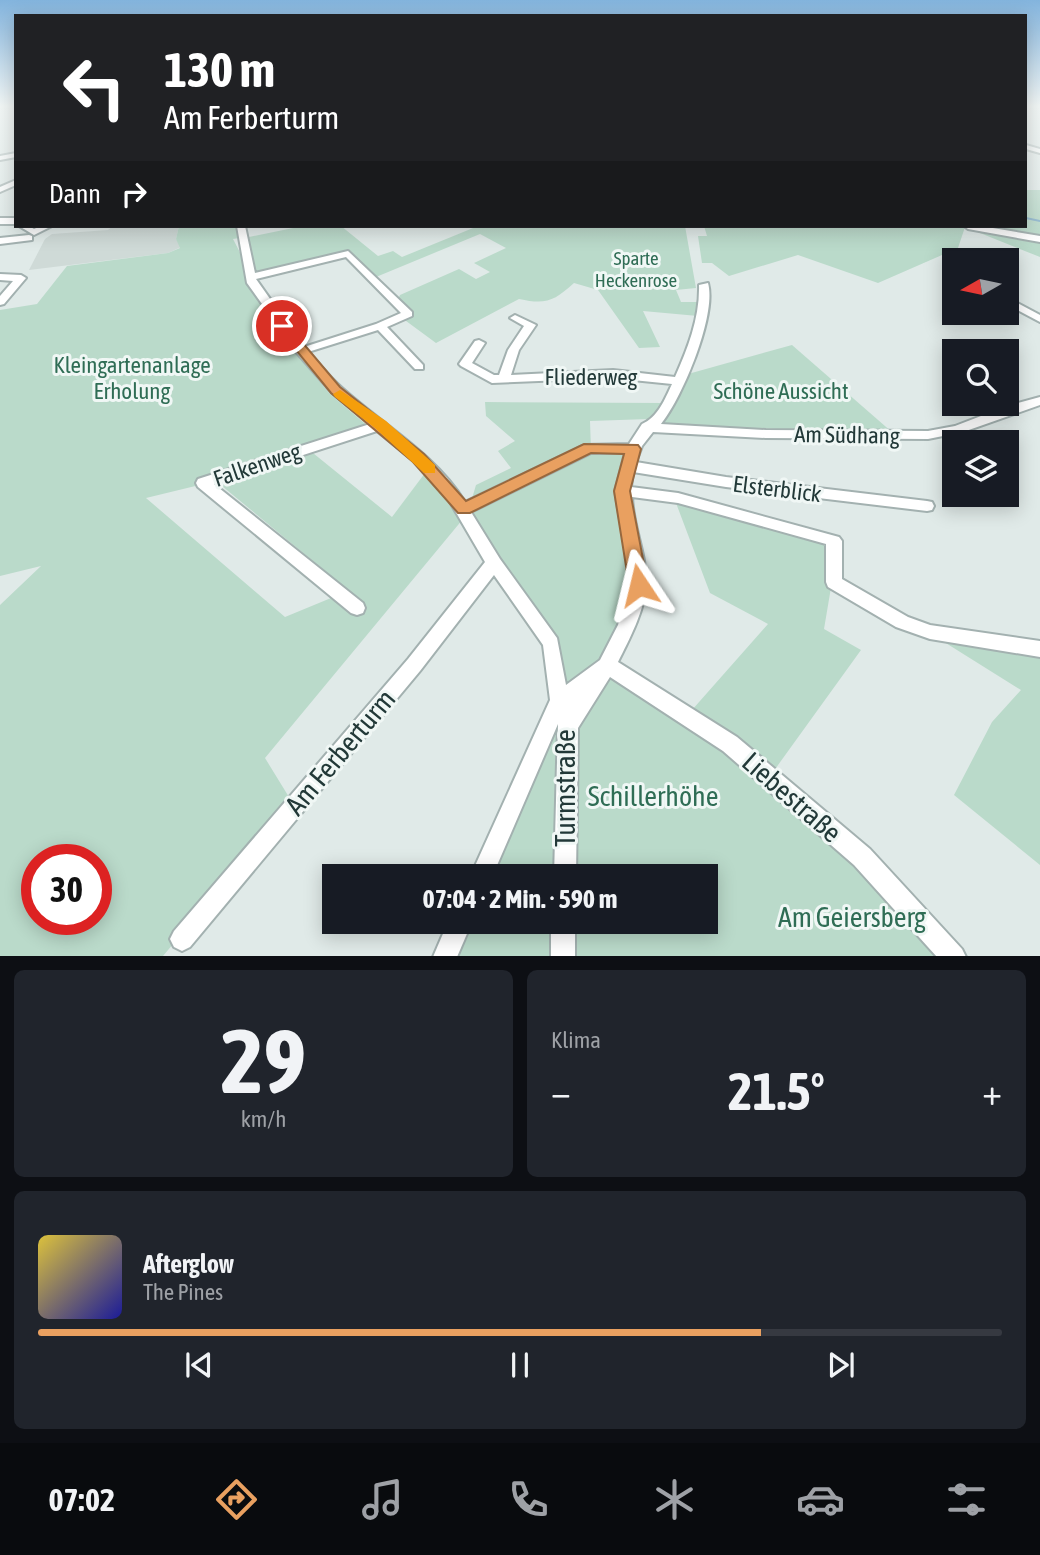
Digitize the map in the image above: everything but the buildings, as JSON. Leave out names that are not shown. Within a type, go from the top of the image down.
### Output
[{"type":"street","points":[[27,228],[34,232],[43,228]]},
{"type":"street","points":[[241,228],[251,277],[257,290],[301,351],[335,390],[419,458],[464,509],[494,563],[551,643],[559,700]]},
{"type":"street","points":[[979,228],[1040,239]]},
{"type":"street","points":[[0,241],[29,238]]},
{"type":"street","points":[[251,277],[348,254],[394,297],[408,314],[380,326],[301,351]]},
{"type":"street","points":[[0,277],[22,278],[0,302]]},
{"type":"street","points":[[568,726],[607,665],[639,585],[622,491],[633,449],[647,427],[664,411],[685,371],[701,313],[704,285]]},
{"type":"street","points":[[1019,307],[1040,319]]},
{"type":"street","points":[[504,379],[507,362],[517,341],[531,325],[515,318]]},
{"type":"street","points":[[380,326],[419,367]]},
{"type":"street","name":"Fliederweg","points":[[479,343],[465,364],[492,379],[613,374],[679,381]]},
{"type":"street","name":"Am Südhang","points":[[647,427],[766,434],[928,435],[955,433],[1019,406],[1040,401]]},
{"type":"street","name":"Falkenweg","points":[[357,608],[203,483],[381,425]]},
{"type":"street","points":[[464,509],[589,448],[633,449]]},
{"type":"street","name":"Elsterblick","points":[[628,466],[726,482],[927,506]]},
{"type":"street","points":[[622,491],[678,498],[821,536],[834,541],[834,582],[902,622],[929,632],[1040,649]]},
{"type":"street","name":"Am Ferberturm","points":[[182,939],[414,665],[494,563]]},
{"type":"street","points":[[487,864],[559,700],[607,665]]},
{"type":"street","name":"Liebestraße","points":[[607,665],[730,744],[862,857],[953,956]]},
{"type":"street","name":"Turmstraße","points":[[559,700],[568,726],[565,864]]},
{"type":"street","points":[[445,956],[455,934]]},
{"type":"street","points":[[562,956],[563,934]]},
{"type":"shaded area","points":[[179,228],[176,239],[181,247],[168,253],[29,270],[45,239],[52,234]]},
{"type":"green space","points":[[1027,190],[1040,190],[1040,257],[968,228],[1027,228]]},
{"type":"green space","name":"Kleingartenanlage Erholung","points":[[179,228],[239,228],[239,238],[233,239],[246,264],[248,283],[267,311],[266,314],[287,335],[286,342],[330,394],[369,427],[308,449],[392,517],[425,473],[459,507],[463,519],[265,758],[292,802],[163,956],[0,956],[0,605],[41,566],[0,576],[0,310],[37,304],[67,266],[168,253],[180,248],[176,239]],"holes":[[[216,481],[348,591],[285,617],[146,498]]]},
{"type":"green space","name":"Sparte Heckenrose","points":[[293,228],[343,228],[378,256],[393,251],[402,257],[473,228],[685,228],[696,288],[676,290],[681,302],[698,302],[698,316],[643,311],[660,347],[639,348],[598,290],[574,283],[549,300],[536,302],[519,299],[436,343],[402,318],[411,315],[398,299],[400,295],[459,269],[476,279],[490,272],[474,263],[506,248],[480,234],[376,277],[350,252],[256,273],[253,271],[249,237]]},
{"type":"green space","points":[[705,228],[965,228],[958,248],[942,248],[942,255],[878,283],[798,255],[729,276],[712,263],[702,263],[698,236],[707,236]]},
{"type":"green space","name":"Schöne Aussicht","points":[[792,345],[893,433],[659,425],[688,374]]},
{"type":"green space","points":[[485,402],[664,403],[649,419],[590,421],[591,451],[615,450],[625,456],[632,585],[625,616],[607,650],[587,678],[567,687],[563,682],[554,640],[468,512],[476,485],[511,468],[498,451],[515,441],[486,416]]},
{"type":"green space","points":[[676,503],[796,532],[838,546],[824,629],[861,650],[773,772],[692,710],[768,624],[710,593]]},
{"type":"green space","points":[[933,635],[1040,650],[1040,865],[954,795],[992,722],[1021,690]]},
{"type":"green space","name":"Schillerhöhe","points":[[609,669],[730,751],[863,869],[943,956],[574,956],[573,934],[718,934],[718,864],[573,864],[573,727]]},
{"type":"green space","points":[[558,717],[555,864],[494,864]]},
{"type":"green space","points":[[462,934],[555,934],[554,956],[451,956]]},
{"type":"waterway","points":[[1027,218],[1040,221]]},
{"type":"slow traffic","points":[[340,394],[381,425],[429,469]]},
{"type":"route","points":[[282,326],[335,390],[419,458],[464,509],[589,448],[614,446],[633,449],[622,491],[639,585]]},
{"type":"park label","name":"Am Geiersberg","points":[[852,917]]}]
